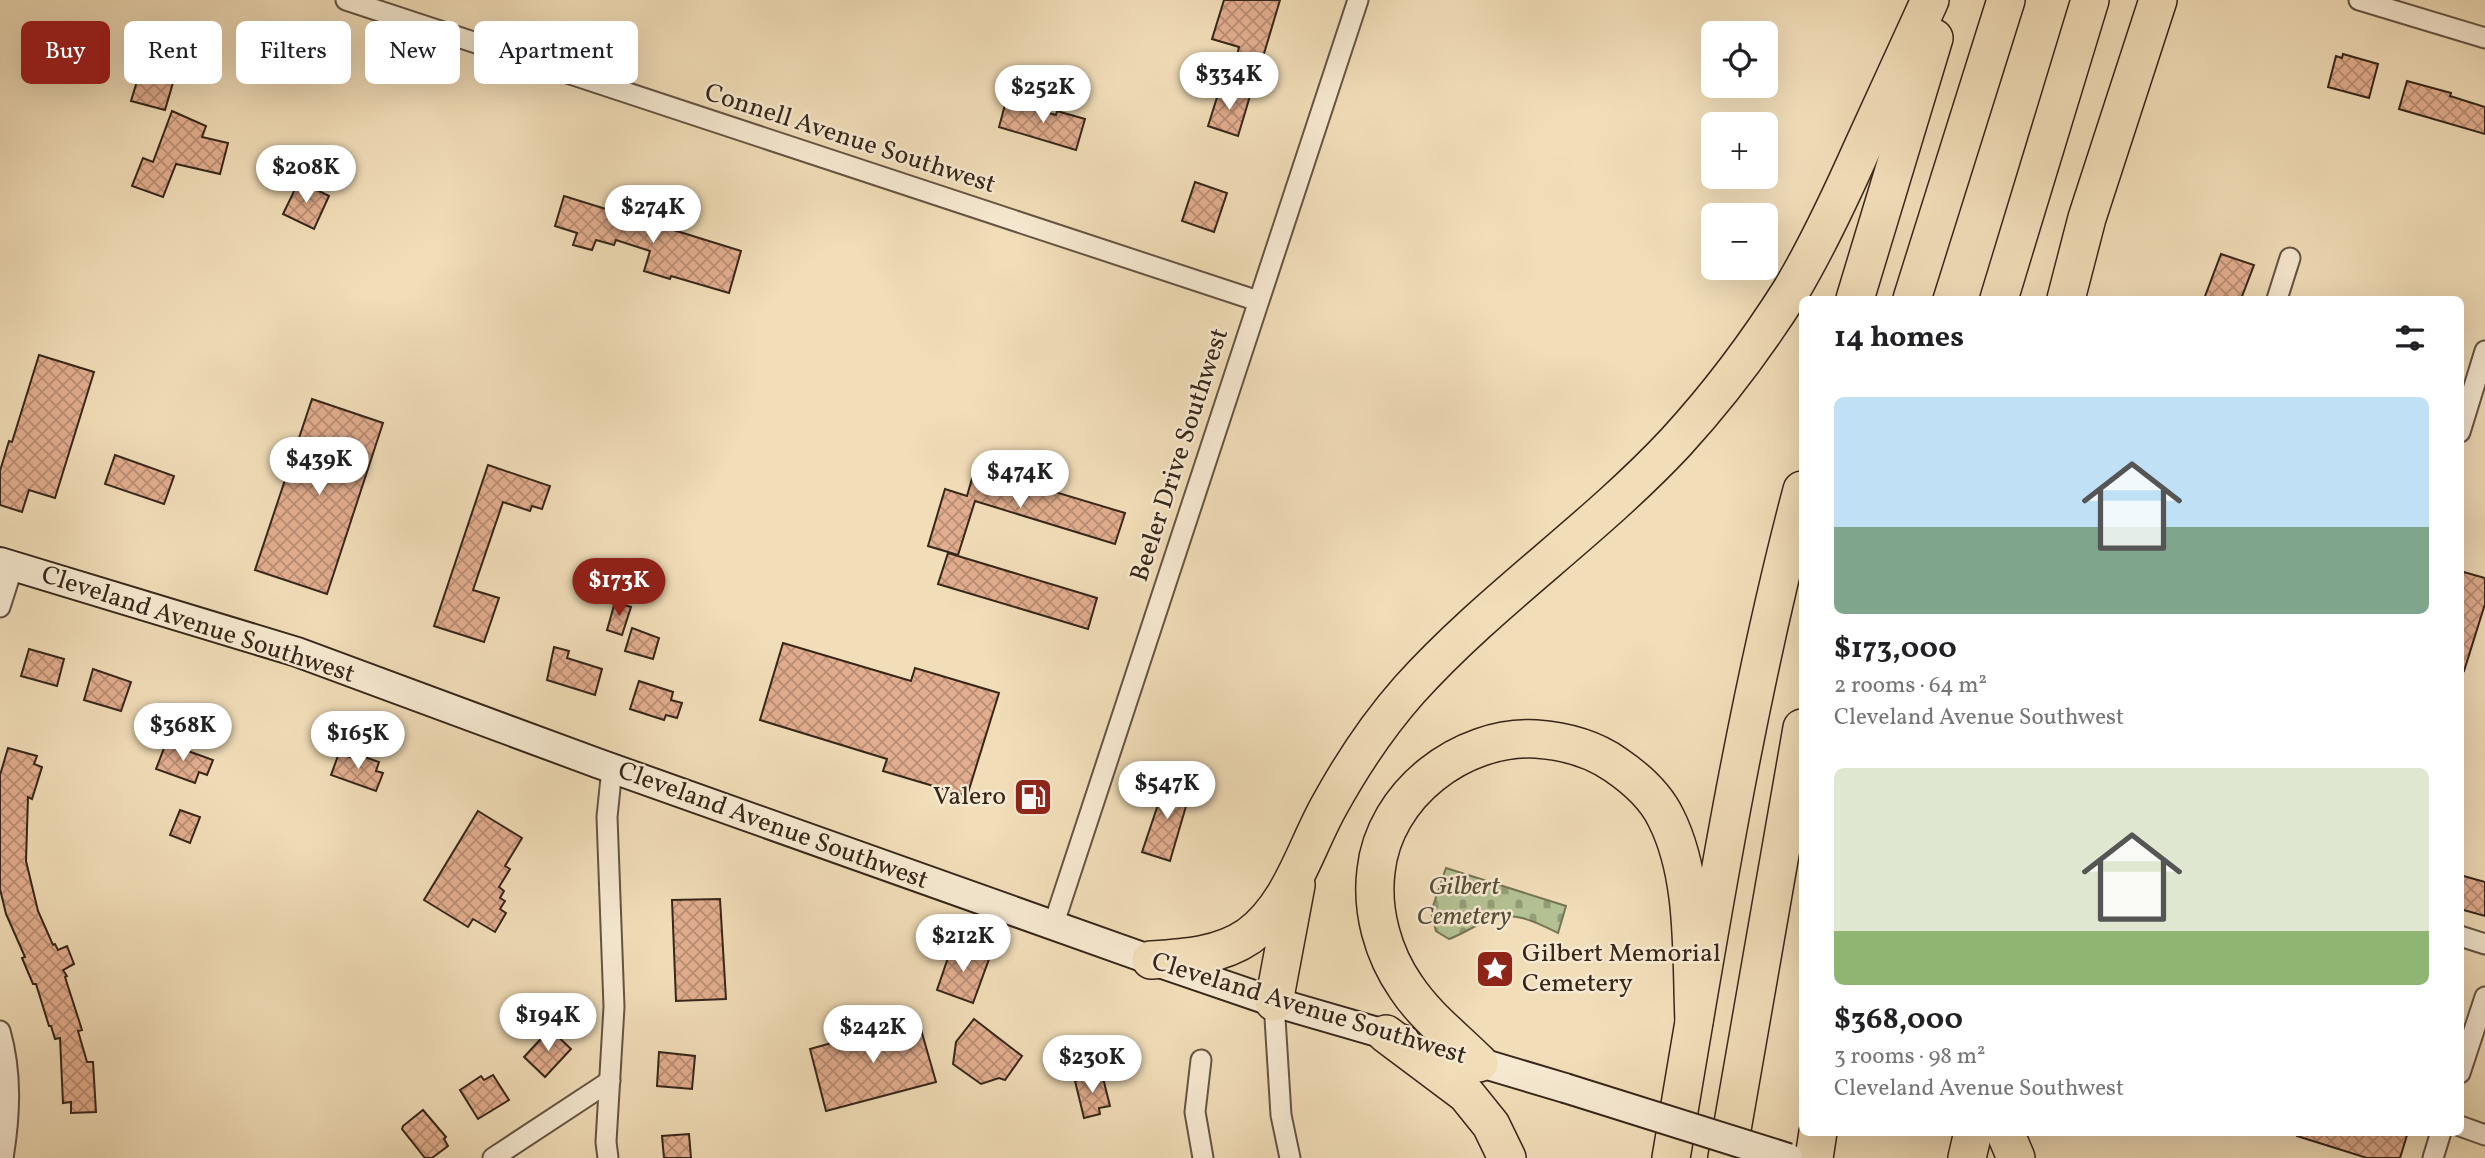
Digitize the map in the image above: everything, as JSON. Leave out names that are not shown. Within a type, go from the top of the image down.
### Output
[{"type":"highway","points":[[1151,960],[1208,953],[1228,947],[1249,936],[1275,908],[1356,760],[1408,691],[1473,627],[1604,512],[1674,444],[1712,401],[1748,355],[1792,288],[1832,214],[1930,0]]},
{"type":"highway","points":[[1856,296],[1945,0]]},
{"type":"highway","points":[[1913,296],[2006,0]]},
{"type":"highway","points":[[1999,296],[2090,0]]},
{"type":"highway","points":[[2054,119],[2099,0]]},
{"type":"highway","points":[[2067,296],[2087,218],[2158,0]]},
{"type":"highway","points":[[1671,1158],[1736,785],[1799,503]]},
{"type":"highway","points":[[1479,1063],[1426,1011],[1406,987],[1380,931],[1376,905],[1376,871],[1381,847],[1394,819],[1414,790],[1437,769],[1465,753],[1495,743],[1524,738],[1555,740],[1582,747],[1606,758],[1629,774],[1650,795],[1665,816],[1677,843],[1684,872],[1694,1021]]},
{"type":"highway","points":[[1727,1158],[1799,746]]},
{"type":"highway","points":[[1274,1002],[1294,892],[1303,860]]},
{"type":"highway","points":[[1386,1034],[1466,1094],[1491,1125],[1507,1158]]},
{"type":"highway","points":[[1814,1158],[1817,1136]]},
{"type":"highway","points":[[1967,1158],[1972,1136]]},
{"type":"highway","points":[[2008,1136],[2016,1158]]},
{"type":"main road","name":"Cleveland Avenue Southwest","points":[[6,564],[298,652],[612,768],[1274,1002],[1565,1088],[1788,1158]]},
{"type":"street","name":"Connell Avenue Southwest","points":[[346,0],[1258,301]]},
{"type":"street","name":"Beeler Drive Southwest","points":[[1053,926],[1358,0]]},
{"type":"street","points":[[2360,0],[2485,38]]},
{"type":"street","points":[[2278,296],[2290,258]]},
{"type":"street","points":[[2464,419],[2485,351]]},
{"type":"street","points":[[0,607],[6,564]]},
{"type":"street","points":[[608,1158],[606,1142],[614,1007],[607,817],[612,768]]},
{"type":"street","points":[[2464,937],[2485,944]]},
{"type":"street","points":[[2464,1061],[2485,997]]},
{"type":"street","points":[[1274,1002],[1281,1115],[1290,1158]]},
{"type":"street","points":[[0,1031],[6,1051],[10,1104],[3,1158]]},
{"type":"street","points":[[1201,1060],[1195,1112],[1203,1158]]},
{"type":"street","points":[[494,1158],[610,1081]]},
{"type":"street","points":[[2464,1127],[2485,1135]]},
{"type":"street","points":[[2433,1158],[2440,1136]]},
{"type":"green space","name":"Gilbert Cemetery","points":[[1446,868],[1566,906],[1558,933],[1525,919],[1507,916],[1489,920],[1449,939],[1436,931],[1431,912]]},
{"type":"building","points":[[1224,0],[1280,0],[1263,57],[1259,56],[1256,66],[1236,60],[1239,47],[1212,39]]},
{"type":"building","points":[[2343,54],[2378,64],[2369,98],[2328,87],[2336,56],[2342,58]]},
{"type":"building","points":[[2407,81],[2451,93],[2450,96],[2485,107],[2485,134],[2399,109]]},
{"type":"building","points":[[136,84],[173,84],[165,110],[131,101]]},
{"type":"building","points":[[1220,88],[1250,96],[1238,136],[1208,126]]},
{"type":"building","points":[[1006,101],[1056,115],[1057,111],[1085,119],[1076,150],[999,127]]},
{"type":"building","points":[[172,111],[206,126],[202,137],[228,143],[220,174],[176,164],[163,197],[132,186],[143,158],[153,162]]},
{"type":"building","points":[[299,181],[329,196],[314,229],[283,214]]},
{"type":"building","points":[[1195,182],[1227,193],[1214,232],[1182,221]]},
{"type":"building","points":[[564,196],[741,251],[729,293],[644,271],[650,251],[616,240],[614,245],[596,240],[592,250],[573,245],[577,233],[555,226]]},
{"type":"building","points":[[2221,254],[2254,265],[2242,296],[2205,296]]},
{"type":"building","points":[[39,355],[94,372],[55,498],[29,490],[22,512],[0,505],[0,471],[9,441],[12,442]]},
{"type":"building","points":[[312,399],[383,423],[327,594],[255,570]]},
{"type":"building","points":[[115,455],[174,476],[164,504],[105,484]]},
{"type":"building","points":[[488,465],[550,486],[542,509],[532,506],[530,511],[503,502],[473,590],[499,598],[484,642],[434,626]]},
{"type":"building","points":[[975,468],[1125,513],[1115,544],[975,501],[958,555],[928,546],[945,489],[967,496]]},
{"type":"building","points":[[948,553],[1097,598],[1088,629],[938,584]]},
{"type":"building","points":[[2464,572],[2485,578],[2485,604],[2464,671]]},
{"type":"building","points":[[615,602],[631,607],[622,635],[607,630]]},
{"type":"building","points":[[632,628],[659,638],[653,659],[625,651]]},
{"type":"building","points":[[783,643],[911,681],[915,668],[999,693],[967,796],[883,771],[887,759],[760,720]]},
{"type":"building","points":[[554,647],[569,651],[567,658],[602,669],[595,695],[547,680]]},
{"type":"building","points":[[29,649],[64,659],[57,686],[21,676]]},
{"type":"building","points":[[93,669],[131,682],[121,711],[84,700]]},
{"type":"building","points":[[639,681],[673,692],[671,700],[682,703],[677,718],[666,715],[664,720],[630,709]]},
{"type":"building","points":[[166,743],[213,760],[207,775],[199,772],[195,783],[156,769]]},
{"type":"building","points":[[8,748],[37,756],[34,764],[42,767],[32,799],[28,797],[26,861],[38,911],[53,945],[55,944],[58,950],[67,946],[74,964],[63,970],[82,1030],[78,1031],[87,1062],[93,1062],[96,1112],[71,1113],[71,1102],[63,1103],[60,1038],[55,1039],[49,1026],[36,984],[33,984],[22,958],[25,957],[6,914],[0,889],[0,775]]},
{"type":"building","points":[[339,753],[353,758],[354,753],[379,762],[376,771],[383,773],[376,791],[331,775]]},
{"type":"building","points":[[1166,781],[1191,789],[1170,861],[1142,852]]},
{"type":"building","points":[[180,810],[200,817],[190,843],[170,835]]},
{"type":"building","points":[[478,811],[522,838],[505,866],[510,869],[499,887],[504,891],[500,898],[505,901],[500,909],[506,913],[495,932],[473,919],[468,927],[424,900]]},
{"type":"building","points":[[2464,876],[2485,882],[2485,916],[2464,910]]},
{"type":"building","points":[[720,899],[726,999],[676,1001],[672,900]]},
{"type":"building","points":[[952,946],[989,959],[973,1003],[937,990]]},
{"type":"building","points":[[918,1019],[936,1082],[826,1111],[810,1049]]},
{"type":"building","points":[[974,1019],[1022,1056],[1005,1080],[999,1078],[981,1084],[953,1064],[956,1042]]},
{"type":"building","points":[[550,1029],[571,1049],[545,1077],[524,1057]]},
{"type":"building","points":[[659,1052],[695,1056],[692,1089],[657,1086]]},
{"type":"building","points":[[1102,1074],[1110,1106],[1099,1108],[1100,1114],[1084,1118],[1075,1081]]},
{"type":"building","points":[[493,1075],[509,1100],[478,1119],[460,1090],[481,1076],[484,1080]]},
{"type":"building","points":[[423,1110],[446,1137],[444,1139],[448,1146],[432,1158],[425,1158],[402,1129]]},
{"type":"building","points":[[689,1134],[691,1158],[664,1158],[662,1136]]},
{"type":"building","points":[[2297,1136],[2407,1136],[2400,1158],[2367,1158]]},
{"type":"place","name":"Valero","points":[[1033,797]]},
{"type":"place","name":"Gilbert Memorial Cemetery","points":[[1495,969]]}]
